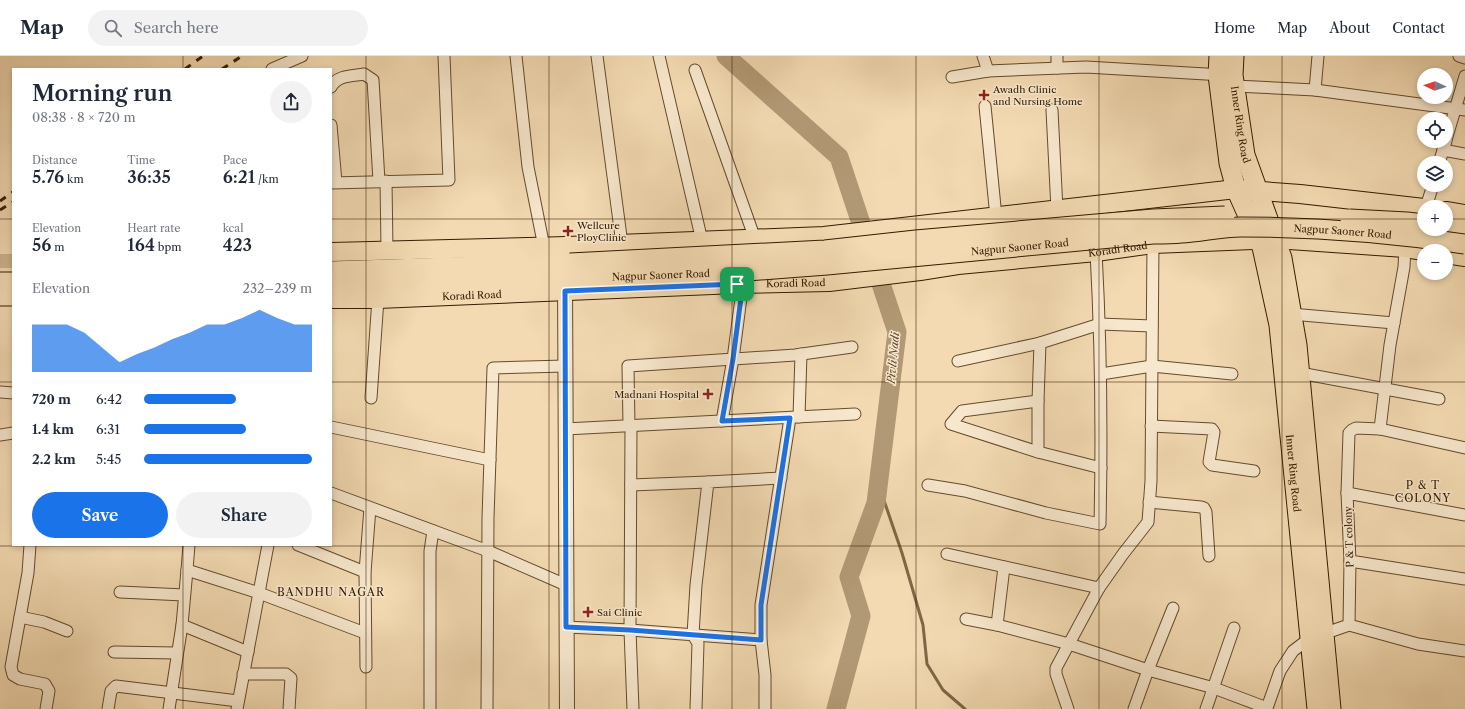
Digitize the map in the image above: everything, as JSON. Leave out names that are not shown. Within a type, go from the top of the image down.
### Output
[{"type":"highway","name":"Inner Ring Road","points":[[1219,56],[1229,79],[1245,155],[1258,190],[1266,239],[1262,247],[1279,325],[1316,636],[1331,709]]},
{"type":"highway","name":"Inner Ring Road","points":[[1234,56],[1229,79],[1229,163],[1236,189],[1266,239],[1282,258],[1300,373],[1316,636],[1317,709]]},
{"type":"highway","name":"Nagpur Saoner Road","points":[[568,270],[825,250],[916,240],[1153,219],[1271,215],[1417,223]]},
{"type":"highway","name":"Nagpur Saoner Road","points":[[568,270],[720,273],[827,265],[1240,227],[1292,227],[1418,237],[1465,244]]},
{"type":"highway","points":[[1453,229],[1465,230]]},
{"type":"highway","name":"Koradi Road","points":[[544,263],[568,270]]},
{"type":"highway","points":[[332,271],[544,263]]},
{"type":"highway","points":[[332,284],[374,284],[544,263]]},
{"type":"highway","points":[[0,282],[12,282]]},
{"type":"highway","points":[[0,296],[12,296]]},
{"type":"main road","points":[[332,252],[387,250],[544,263],[568,270],[622,244],[824,236],[1236,189],[1417,207]]},
{"type":"main road","points":[[1214,192],[1225,240]]},
{"type":"main road","points":[[1453,212],[1465,214]]},
{"type":"main road","points":[[949,222],[958,265]]},
{"type":"main road","name":"Koradi Road","points":[[332,299],[378,299],[568,270],[737,284],[829,282],[958,265],[1096,252],[1153,244],[1225,240],[1266,239],[1417,250]]},
{"type":"main road","points":[[1453,255],[1465,257]]},
{"type":"street","points":[[274,68],[302,56]]},
{"type":"street","points":[[332,144],[334,182],[450,180],[444,56]]},
{"type":"street","points":[[516,56],[528,167],[544,263]]},
{"type":"street","points":[[597,56],[622,244]]},
{"type":"street","points":[[659,56],[702,241]]},
{"type":"street","points":[[983,56],[988,71]]},
{"type":"street","points":[[1057,56],[1057,68]]},
{"type":"street","points":[[1315,90],[1318,56]]},
{"type":"street","points":[[1459,56],[1465,58]]},
{"type":"street","points":[[952,77],[988,71],[1086,67],[1229,79],[1460,110]]},
{"type":"street","points":[[695,70],[755,239]]},
{"type":"street","points":[[332,86],[343,77],[364,74],[373,80],[383,181],[387,250]]},
{"type":"street","points":[[1453,126],[1460,110],[1465,76]]},
{"type":"street","points":[[985,106],[996,217]]},
{"type":"street","points":[[1052,110],[1057,210]]},
{"type":"street","points":[[1453,148],[1465,154]]},
{"type":"street","points":[[1068,709],[1056,674],[1056,668],[1098,588],[1148,522],[1151,426],[1153,244]]},
{"type":"street","points":[[1380,429],[1390,345],[1404,268],[1406,248]]},
{"type":"street","points":[[928,486],[965,491],[1046,513],[1100,524],[1101,374],[1096,252]]},
{"type":"street","points":[[567,709],[565,366],[568,270]]},
{"type":"street","points":[[722,421],[733,359],[741,298],[737,284]]},
{"type":"street","points":[[371,398],[378,299]]},
{"type":"street","points":[[0,304],[12,304]]},
{"type":"street","points":[[1291,314],[1394,323]]},
{"type":"street","points":[[958,361],[1040,342],[1100,324],[1152,326]]},
{"type":"street","points":[[1038,452],[1040,342]]},
{"type":"street","points":[[633,709],[630,630],[630,426],[628,366],[802,354],[852,346]]},
{"type":"street","points":[[764,709],[765,675],[761,640],[761,605],[781,478],[795,418],[802,354]]},
{"type":"street","points":[[487,709],[488,551],[493,368],[565,366]]},
{"type":"street","points":[[1101,374],[1152,366],[1232,374]]},
{"type":"street","points":[[1300,373],[1439,399]]},
{"type":"street","points":[[0,392],[12,393]]},
{"type":"street","points":[[1038,401],[962,411],[951,424],[1038,452],[1101,468]]},
{"type":"street","points":[[565,429],[856,414]]},
{"type":"street","points":[[1151,426],[1212,430],[1214,432],[1209,462],[1212,465],[1254,472]]},
{"type":"street","points":[[332,427],[490,460]]},
{"type":"street","points":[[1348,493],[1349,433],[1356,428],[1380,429],[1465,448]]},
{"type":"street","points":[[0,435],[12,433]]},
{"type":"street","points":[[630,485],[781,478]]},
{"type":"street","points":[[696,709],[698,643],[693,636],[696,585],[708,482]]},
{"type":"street","points":[[332,492],[370,508],[488,551],[566,584]]},
{"type":"street","name":"P & T colony","points":[[1349,625],[1350,561],[1348,493],[1465,515]]},
{"type":"street","points":[[1149,502],[1204,508],[1206,512],[1209,556]]},
{"type":"street","points":[[366,667],[365,572],[370,508]]},
{"type":"street","points":[[430,709],[430,551],[433,531]]},
{"type":"street","points":[[30,546],[28,573],[11,667],[13,675],[20,679],[45,684],[49,691],[46,709]]},
{"type":"street","points":[[169,709],[182,625],[189,546]]},
{"type":"street","points":[[108,709],[111,691],[116,686],[172,693],[237,705],[268,546]]},
{"type":"street","points":[[300,546],[365,572]]},
{"type":"street","points":[[947,554],[1098,588]]},
{"type":"street","points":[[1350,561],[1465,579]]},
{"type":"street","points":[[997,625],[1004,567]]},
{"type":"street","points":[[187,570],[259,593],[365,633]]},
{"type":"street","points":[[120,592],[184,595]]},
{"type":"street","points":[[1134,709],[1173,608]]},
{"type":"street","points":[[20,617],[44,622],[68,631]]},
{"type":"street","points":[[966,619],[997,625],[1069,644],[1148,670],[1214,688],[1268,709],[1280,671],[1293,651],[1316,636],[1349,625],[1418,644],[1465,651]]},
{"type":"street","points":[[182,625],[248,652]]},
{"type":"street","points":[[566,627],[630,630],[761,640]]},
{"type":"street","points":[[1206,709],[1234,628]]},
{"type":"street","points":[[114,652],[177,653]]},
{"type":"street","points":[[243,674],[286,674],[291,678],[289,709]]},
{"type":"waterway","name":"Pivli Nadi","points":[[726,56],[839,157],[897,332],[876,503],[849,577],[861,616],[836,709]]},
{"type":"waterway","points":[[878,483],[902,553],[923,625],[927,664],[943,690],[965,709]]},
{"type":"tunnel","points":[[0,261],[12,261]]},
{"type":"railway","points":[[186,68],[203,56]]},
{"type":"railway","points":[[224,68],[242,56]]},
{"type":"railway","points":[[0,201],[12,193]]},
{"type":"railway","points":[[0,210],[12,203]]},
{"type":"place","name":"Awadh Clinic and Nursing Home","points":[[984,95]]},
{"type":"place","name":"Wellcure PloyClinic","points":[[568,231]]},
{"type":"place","name":"Madnani Hospital","points":[[708,394]]},
{"type":"place","name":"Sai Clinic","points":[[588,612]]},
{"type":"district","name":"P & T COLONY","points":[[1423,491]]},
{"type":"district","name":"BANDHU NAGAR","points":[[331,592]]},
{"type":"route","points":[[737,284],[741,298],[733,359],[722,421],[790,418],[761,605],[761,640],[630,630],[566,627],[565,291],[737,284]]}]
